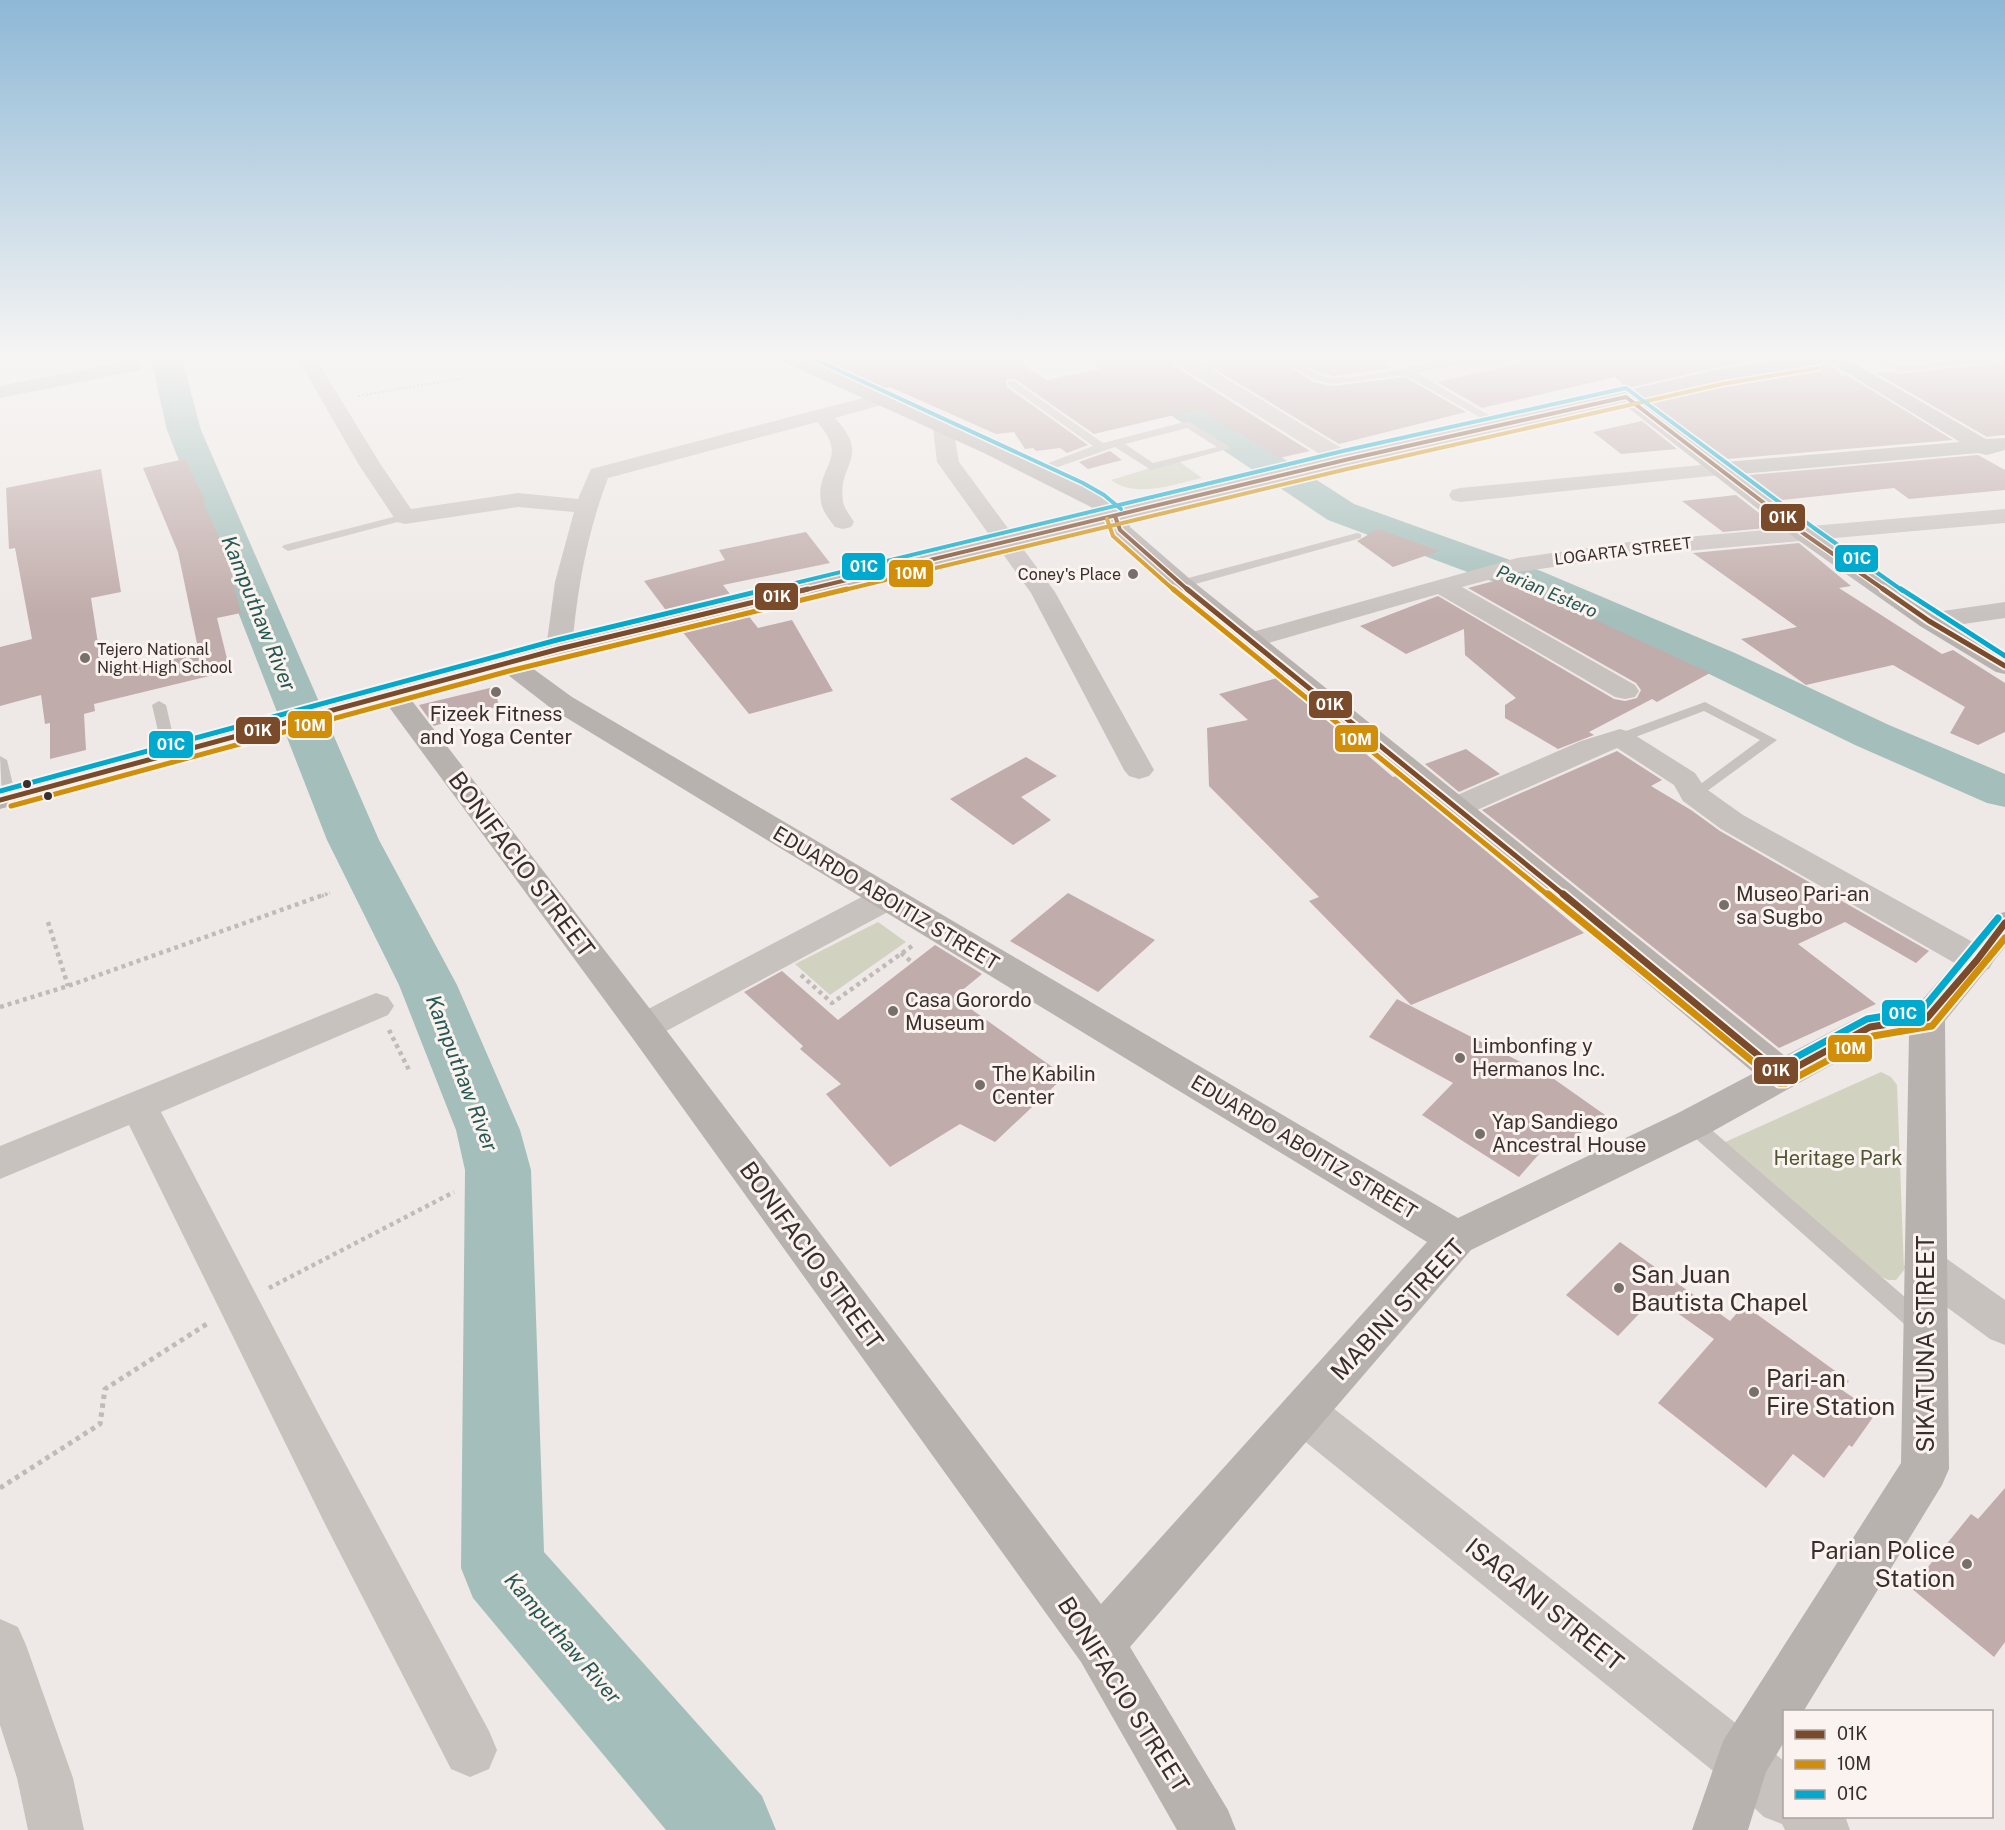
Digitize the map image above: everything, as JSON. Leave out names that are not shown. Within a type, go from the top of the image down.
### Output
[{"type":"main road","points":[[979,444],[1099,502],[1115,516],[1120,531],[1181,584],[1457,807],[1782,1075]]},
{"type":"main road","points":[[4,798],[507,662],[1415,444]]},
{"type":"main road","points":[[1690,444],[1803,533],[1929,621],[2005,666]]},
{"type":"main road","points":[[1980,444],[2005,459]]},
{"type":"main road","points":[[1722,468],[2001,444]]},
{"type":"main road","name":"EDUARDO ABOITIZ STREET","points":[[507,662],[562,703],[1456,1238]]},
{"type":"main road","name":"BONIFACIO STREET","points":[[393,694],[644,1027],[1099,1644],[1208,1830]]},
{"type":"main road","points":[[1927,1018],[2005,925]]},
{"type":"main road","name":"MABINI STREET","points":[[1099,1644],[1456,1238],[1692,1124],[1870,1027],[1927,1018]]},
{"type":"main road","name":"SIKATUNA STREET","points":[[1720,1830],[1742,1760],[1925,1469],[1924,1267],[1927,1018]]},
{"type":"street","points":[[358,444],[405,517],[510,500],[585,506]]},
{"type":"street","points":[[559,649],[562,611],[585,506],[599,474],[705,444]]},
{"type":"street","points":[[842,444],[843,455],[831,488],[832,504],[843,522]]},
{"type":"street","points":[[945,444],[948,462],[1043,592],[1139,770]]},
{"type":"street","points":[[1320,444],[1345,460]]},
{"type":"street","points":[[1460,495],[1722,468]]},
{"type":"street","name":"LOGARTA STREET","points":[[1251,640],[1517,565],[1620,550],[2005,516]]},
{"type":"street","points":[[1440,585],[1625,691]]},
{"type":"street","points":[[1929,621],[2005,610]]},
{"type":"street","points":[[1457,807],[1591,747],[1620,738],[1684,779],[1694,794],[1732,822],[1977,960]]},
{"type":"street","points":[[644,1027],[887,898]]},
{"type":"street","points":[[0,1163],[376,1006]]},
{"type":"street","points":[[138,1104],[237,1305],[375,1573],[470,1750]]},
{"type":"street","points":[[1924,1267],[2005,1325]]},
{"type":"street","name":"ISAGANI STREET","points":[[1304,1412],[1742,1760],[1783,1795]]},
{"type":"street","points":[[0,1645],[45,1778],[56,1830]]},
{"type":"street","points":[[1809,1818],[1822,1830]]},
{"type":"lane","points":[[1097,444],[1101,447]]},
{"type":"lane","points":[[1037,471],[1108,444]]},
{"type":"lane","points":[[1118,444],[1151,467],[1226,448],[1220,444]]},
{"type":"lane","points":[[288,547],[405,517]]},
{"type":"lane","points":[[1181,584],[1357,536]]},
{"type":"lane","points":[[159,705],[170,753]]},
{"type":"lane","points":[[1620,738],[1705,706],[1770,740],[1694,794]]},
{"type":"lane","points":[[0,760],[4,798]]},
{"type":"lane","points":[[1692,1124],[1925,1328]]},
{"type":"path","points":[[0,1007],[68,986],[330,893]]},
{"type":"path","points":[[798,972],[832,1003],[915,943],[897,931],[918,917]]},
{"type":"path","points":[[48,922],[68,986]]},
{"type":"path","points":[[901,953],[914,963]]},
{"type":"path","points":[[376,1006],[409,1070]]},
{"type":"green space","points":[[1234,444],[1256,444],[1284,462],[1265,465]]},
{"type":"green space","points":[[1177,460],[1202,478],[1143,489],[1121,486],[1111,480]]},
{"type":"green space","points":[[878,922],[906,942],[830,995],[795,964]]},
{"type":"green space","name":"Heritage Park","points":[[1881,1072],[1891,1077],[1897,1085],[1904,1270],[1896,1280],[1888,1280],[1878,1275],[1723,1143]]},
{"type":"building","points":[[1022,444],[1088,445],[1067,453],[1060,448],[1036,451],[1033,448],[1025,449]]},
{"type":"building","points":[[1257,444],[1299,444],[1310,451],[1279,458]]},
{"type":"building","points":[[1609,444],[1671,444],[1677,449],[1621,454]]},
{"type":"building","points":[[1708,444],[1901,444],[1728,459]]},
{"type":"building","points":[[1110,451],[1122,460],[1088,469],[1079,462]]},
{"type":"building","points":[[1978,455],[2005,470],[2005,490],[1909,499],[1894,488],[1782,500],[1749,475]]},
{"type":"building","name":"Tejero National Night High School","points":[[185,459],[225,550],[241,613],[217,618],[230,671],[94,704],[95,711],[84,714],[86,750],[50,759],[50,723],[45,724],[41,695],[0,706],[0,647],[32,639],[15,548],[9,549],[6,488],[101,469],[121,592],[91,598],[103,676],[199,653],[178,552],[143,468]]},
{"type":"building","points":[[1736,495],[1777,527],[1723,532],[1682,501]]},
{"type":"building","points":[[1378,529],[1439,551],[1393,567],[1357,541]]},
{"type":"building","points":[[806,532],[830,563],[723,585],[733,598],[668,613],[644,581],[725,560],[719,550]]},
{"type":"building","points":[[1799,543],[1851,586],[1839,588],[1942,654],[1953,650],[2005,683],[2005,732],[1978,745],[1950,733],[1965,707],[1893,665],[1806,685],[1741,639],[1797,627],[1693,553]]},
{"type":"building","points":[[1505,578],[1710,673],[1657,702],[1652,699],[1589,732],[1594,735],[1558,749],[1505,718],[1505,705],[1516,698],[1465,655],[1464,629],[1406,654],[1360,626],[1438,596],[1614,699],[1625,701],[1637,698],[1641,690],[1636,683],[1468,588]]},
{"type":"building","points":[[747,614],[758,628],[792,620],[833,691],[749,714],[681,630]]},
{"type":"building","points":[[1277,678],[1393,777],[1396,776],[1584,933],[1411,1005],[1309,901],[1319,897],[1209,786],[1207,728],[1248,720],[1219,694]]},
{"type":"building","points":[[494,687],[499,706],[434,726],[419,705]]},
{"type":"building","points":[[1466,749],[1500,774],[1459,792],[1425,764]]},
{"type":"building","points":[[1617,751],[1662,780],[1651,786],[1720,831],[1929,951],[1916,963],[1845,922],[1798,944],[1876,1004],[1779,1048],[1482,810]]},
{"type":"building","points":[[1026,757],[1057,776],[1021,797],[1051,820],[1013,845],[950,799]]},
{"type":"building","points":[[1068,893],[1155,940],[1098,992],[1010,941]]},
{"type":"building","points":[[935,945],[982,974],[954,997],[1065,1076],[995,1142],[960,1124],[890,1167],[826,1094],[841,1084],[800,1049],[803,1046],[744,992],[782,971],[838,1020]]},
{"type":"building","name":"Limbonfing y Hermanos Inc.","points":[[1397,999],[1554,1079],[1605,1115],[1556,1151],[1547,1145],[1519,1177],[1422,1115],[1453,1083],[1369,1037]]},
{"type":"building","name":"Pari-an Fire Station","points":[[1620,1242],[1730,1321],[1744,1305],[1849,1381],[1842,1390],[1876,1413],[1852,1447],[1849,1445],[1824,1478],[1793,1454],[1766,1488],[1658,1403],[1714,1339],[1655,1297],[1618,1336],[1566,1295]]},
{"type":"building","name":"Parian Police Station","points":[[2005,1488],[2005,1642],[1994,1657],[1911,1588],[1971,1514],[1978,1519]]},
{"type":"waterway","name":"Kamputhaw River","points":[[190,444],[353,840],[428,985],[488,1130],[498,1170],[503,1568],[728,1830]]},
{"type":"waterway","name":"Parian Estero","points":[[1238,444],[1341,512],[1527,580],[1719,662],[1872,735],[2005,792]]},
{"type":"transit line","name":"01C","points":[[999,444],[1083,483],[1104,495],[1121,509]]},
{"type":"transit line","name":"01C","points":[[0,791],[557,640],[1373,444]]},
{"type":"transit line","name":"01K","points":[[0,800],[559,649],[1415,444]]},
{"type":"transit line","name":"10M","points":[[11,806],[509,671],[1456,444]]},
{"type":"transit line","name":"01K","points":[[1688,444],[1803,533],[1929,621],[2005,666]]},
{"type":"transit line","name":"01C","points":[[1703,444],[1861,562],[2005,656]]},
{"type":"transit line","name":"01K","points":[[1115,516],[1120,530],[1181,584],[1457,807],[1782,1075],[1870,1027],[1927,1018],[1977,960],[2005,923]]},
{"type":"transit line","name":"10M","points":[[1107,519],[1113,536],[1175,591],[1779,1083],[1786,1083],[1873,1036],[1932,1026],[2005,938]]},
{"type":"transit line","name":"01C","points":[[1778,1067],[1867,1019],[1922,1010],[1998,918]]},
{"type":"place","name":"Coney's Place","points":[[1133,574]]},
{"type":"place","name":"Tejero National Night High School","points":[[85,658]]},
{"type":"place","name":"Fizeek Fitness and Yoga Center","points":[[496,692]]},
{"type":"place","name":"Museo Pari-an sa Sugbo","points":[[1724,905]]},
{"type":"place","name":"Casa Gorordo Museum","points":[[893,1011]]},
{"type":"place","name":"Limbonfing y Hermanos Inc.","points":[[1460,1058]]},
{"type":"place","name":"The Kabilin Center","points":[[980,1085]]},
{"type":"place","name":"Yap Sandiego Ancestral House","points":[[1480,1134]]},
{"type":"place","name":"San Juan Bautista Chapel","points":[[1619,1288]]},
{"type":"place","name":"Pari-an Fire Station","points":[[1754,1392]]},
{"type":"place","name":"Parian Police Station","points":[[1967,1564]]}]
